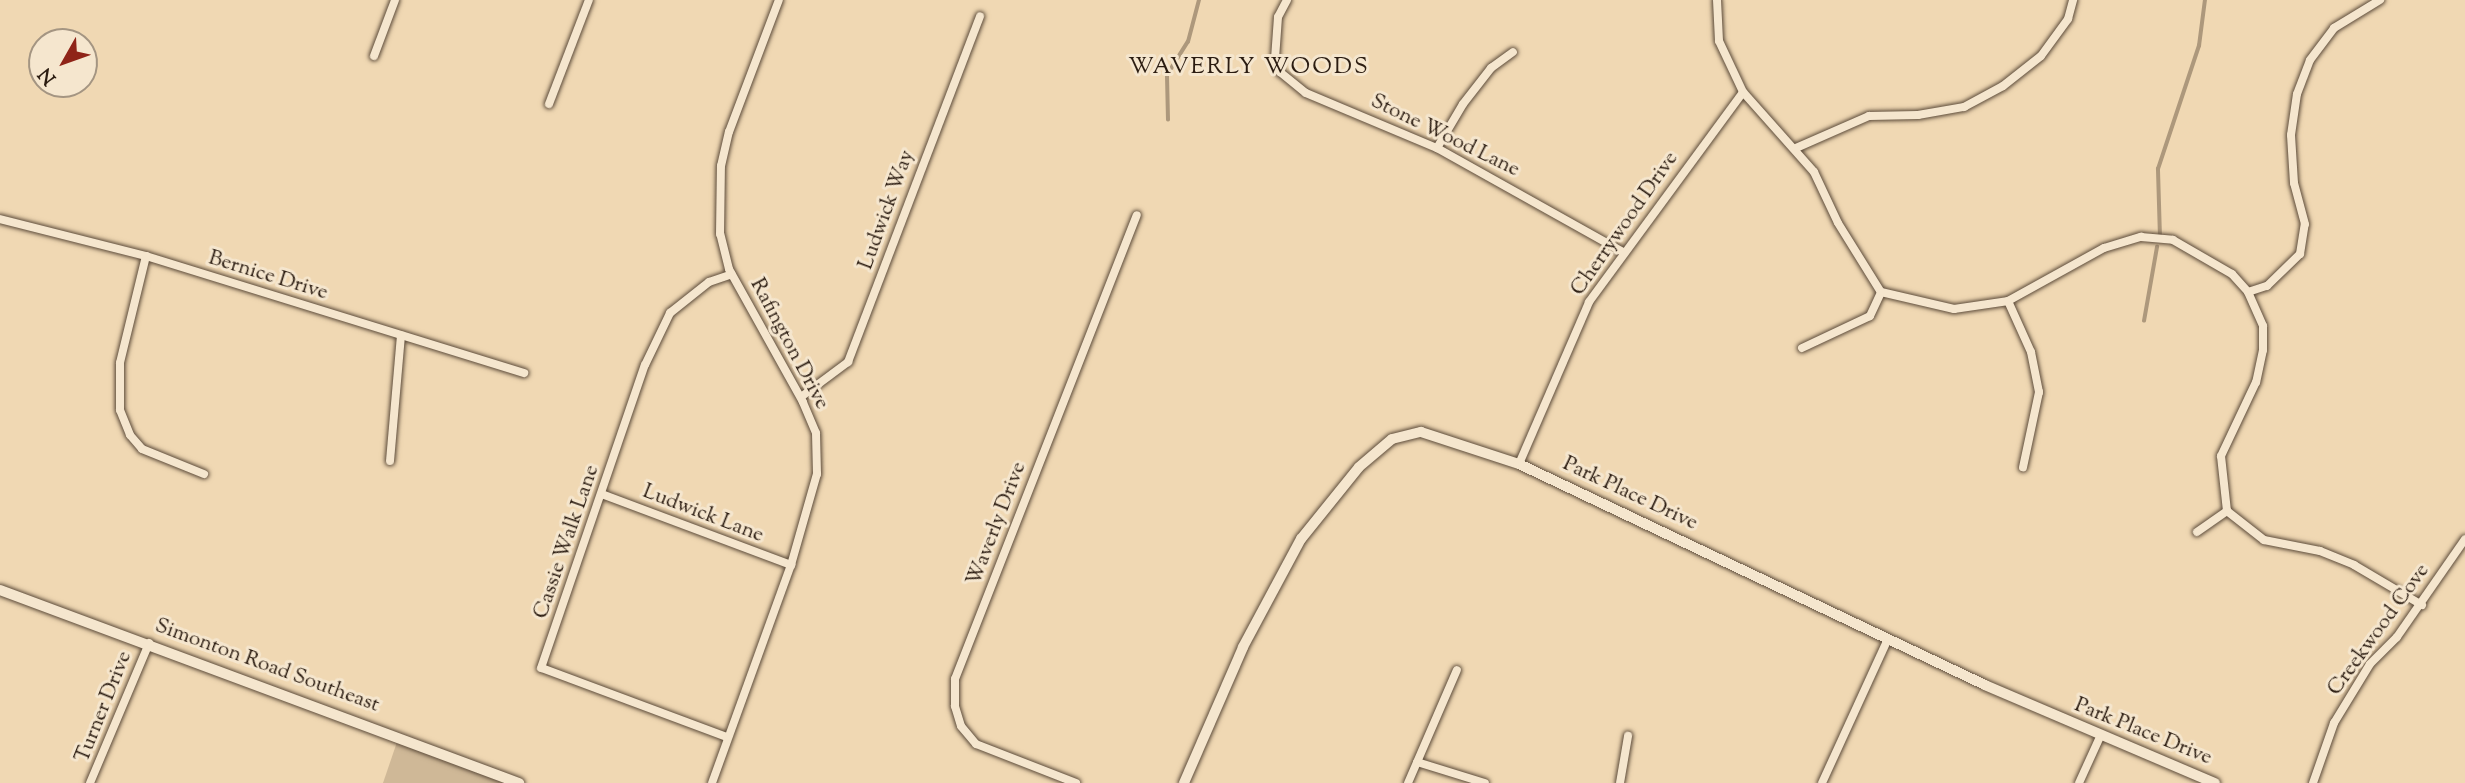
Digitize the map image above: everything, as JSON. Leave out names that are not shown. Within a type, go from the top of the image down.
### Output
[{"type":"street","points":[[374,56],[395,0]]},
{"type":"street","points":[[549,104],[589,0]]},
{"type":"street","name":"Rafington Drive","points":[[712,783],[791,565],[817,474],[816,433],[801,397],[732,274],[720,234],[721,166],[779,0]]},
{"type":"street","name":"Stone Wood Lane","points":[[1287,0],[1278,17],[1274,42],[1280,72],[1306,93],[1437,148],[1623,252]]},
{"type":"street","points":[[1717,0],[1719,41],[1743,92],[1778,136],[1796,148],[1881,292],[1954,309],[2008,301],[2104,248],[2141,237],[2173,240],[2232,274],[2248,292],[2263,326],[2263,350],[2256,382],[2221,456],[2227,511],[2264,540],[2320,551],[2354,565],[2422,605]]},
{"type":"street","points":[[1796,148],[1868,116],[1918,116],[1964,107],[2003,86],[2041,56],[2068,19],[2073,0]]},
{"type":"street","points":[[2248,292],[2267,286],[2300,254],[2305,224],[2294,183],[2291,135],[2297,94],[2310,60],[2334,28],[2380,0]]},
{"type":"street","name":"Ludwick Way","points":[[801,397],[848,362],[980,16]]},
{"type":"street","points":[[1437,148],[1484,77],[1513,52]]},
{"type":"street","name":"Cherrywood Drive","points":[[1519,464],[1569,342],[1623,252],[1743,92]]},
{"type":"street","name":"Waverly Drive","points":[[1076,783],[976,744],[961,726],[955,706],[955,679],[1137,215]]},
{"type":"street","name":"Bernice Drive","points":[[0,219],[146,256],[524,373]]},
{"type":"street","points":[[146,256],[120,363],[120,410],[130,435],[142,449],[204,474]]},
{"type":"street","name":"Cassie Walk Lane","points":[[727,737],[541,668],[604,495],[645,365],[670,313],[709,282],[732,274]]},
{"type":"street","points":[[1802,348],[1870,316],[1881,292]]},
{"type":"street","points":[[2008,301],[2031,352],[2039,392],[2023,467]]},
{"type":"street","points":[[390,461],[401,335]]},
{"type":"street","name":"Park Place Drive","points":[[1184,783],[1243,647],[1286,563],[1359,467],[1392,439],[1421,432],[1519,464],[2100,737],[2216,783]]},
{"type":"street","name":"Ludwick Lane","points":[[604,495],[791,565]]},
{"type":"street","points":[[2197,531],[2227,511]]},
{"type":"street","name":"Creekwood Cove","points":[[2313,783],[2334,723],[2370,664],[2422,605],[2465,539]]},
{"type":"street","name":"Simonton Road Southeast","points":[[0,590],[149,643],[507,781],[519,783]]},
{"type":"street","points":[[1822,783],[1888,639]]},
{"type":"street","name":"Turner Drive","points":[[90,783],[149,643]]},
{"type":"street","points":[[1408,783],[1457,670]]},
{"type":"street","points":[[1620,783],[1628,736]]},
{"type":"street","points":[[2079,783],[2100,737]]},
{"type":"street","points":[[1417,762],[1485,783]]},
{"type":"shaded area","points":[[397,742],[506,783],[383,783]]},
{"type":"waterway","points":[[1168,120],[1167,75],[1188,42],[1199,0]]},
{"type":"waterway","points":[[2160,238],[2158,169],[2199,46],[2205,0]]},
{"type":"waterway","points":[[2144,321],[2157,247]]},
{"type":"district","name":"WAVERLY WOODS","points":[[1249,68]]}]
